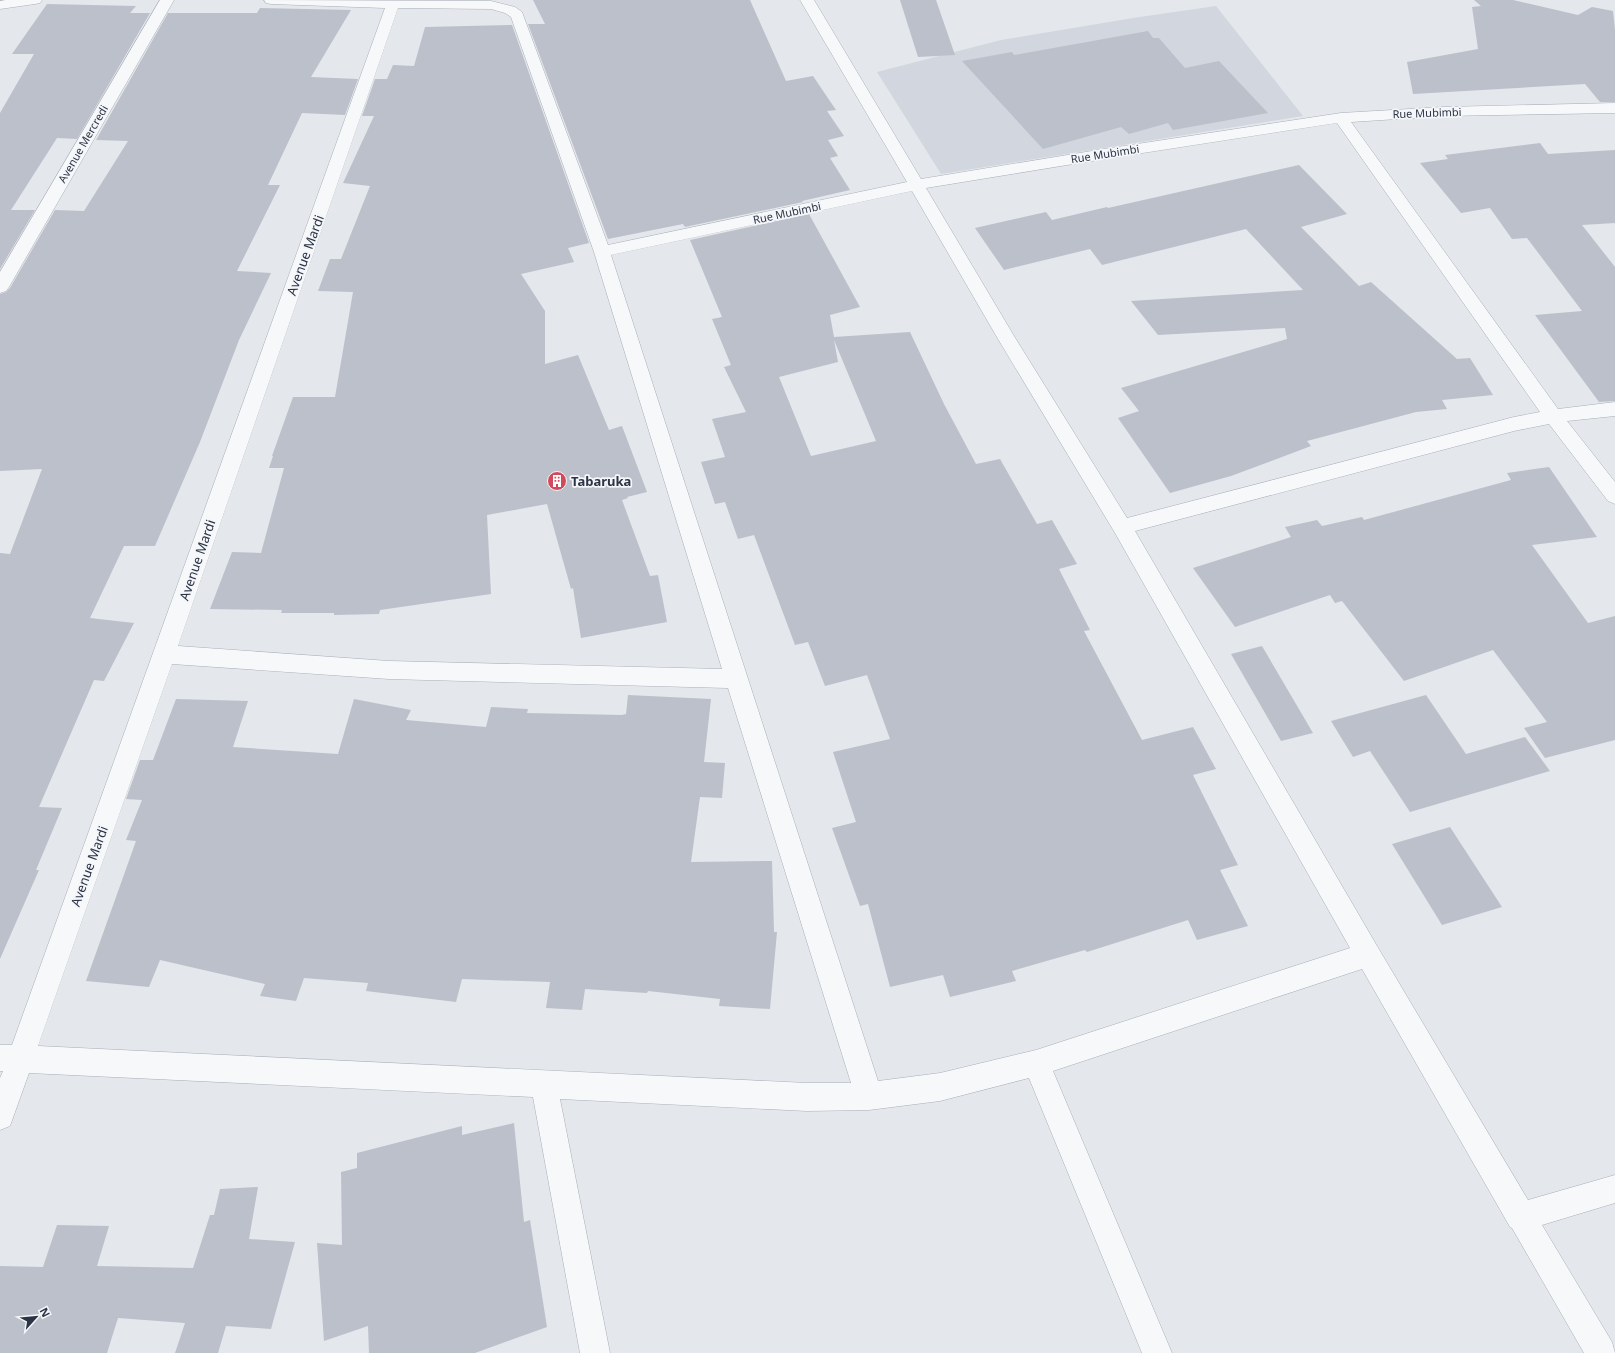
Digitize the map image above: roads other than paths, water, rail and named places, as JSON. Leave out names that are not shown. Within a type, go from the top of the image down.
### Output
[{"type":"street","points":[[0,5],[35,0]]},
{"type":"street","name":"Avenue Mercredi","points":[[0,287],[167,0]]},
{"type":"street","points":[[271,0],[393,4],[491,5],[510,10],[517,15],[602,252],[869,1096]]},
{"type":"street","points":[[807,0],[1007,339],[1122,527],[1368,955],[1601,1353]]},
{"type":"street","name":"Avenue Mardi","points":[[0,1116],[10,1058],[165,654],[246,419],[393,4]]},
{"type":"street","name":"Rue Mubimbi","points":[[602,252],[917,185],[1104,154],[1341,118],[1465,112],[1615,108]]},
{"type":"street","points":[[1341,118],[1553,416],[1615,496]]},
{"type":"street","points":[[1122,527],[1514,424],[1553,416],[1615,409]]},
{"type":"street","points":[[165,654],[389,670],[736,679]]},
{"type":"street","points":[[10,1058],[806,1097],[869,1096],[940,1087],[1036,1062],[1368,955]]},
{"type":"street","points":[[1036,1062],[1157,1353]]},
{"type":"street","points":[[544,1085],[595,1353]]},
{"type":"street","points":[[1520,1217],[1615,1189]]},
{"type":"place","name":"Tabaruka","points":[[557,481]]}]
